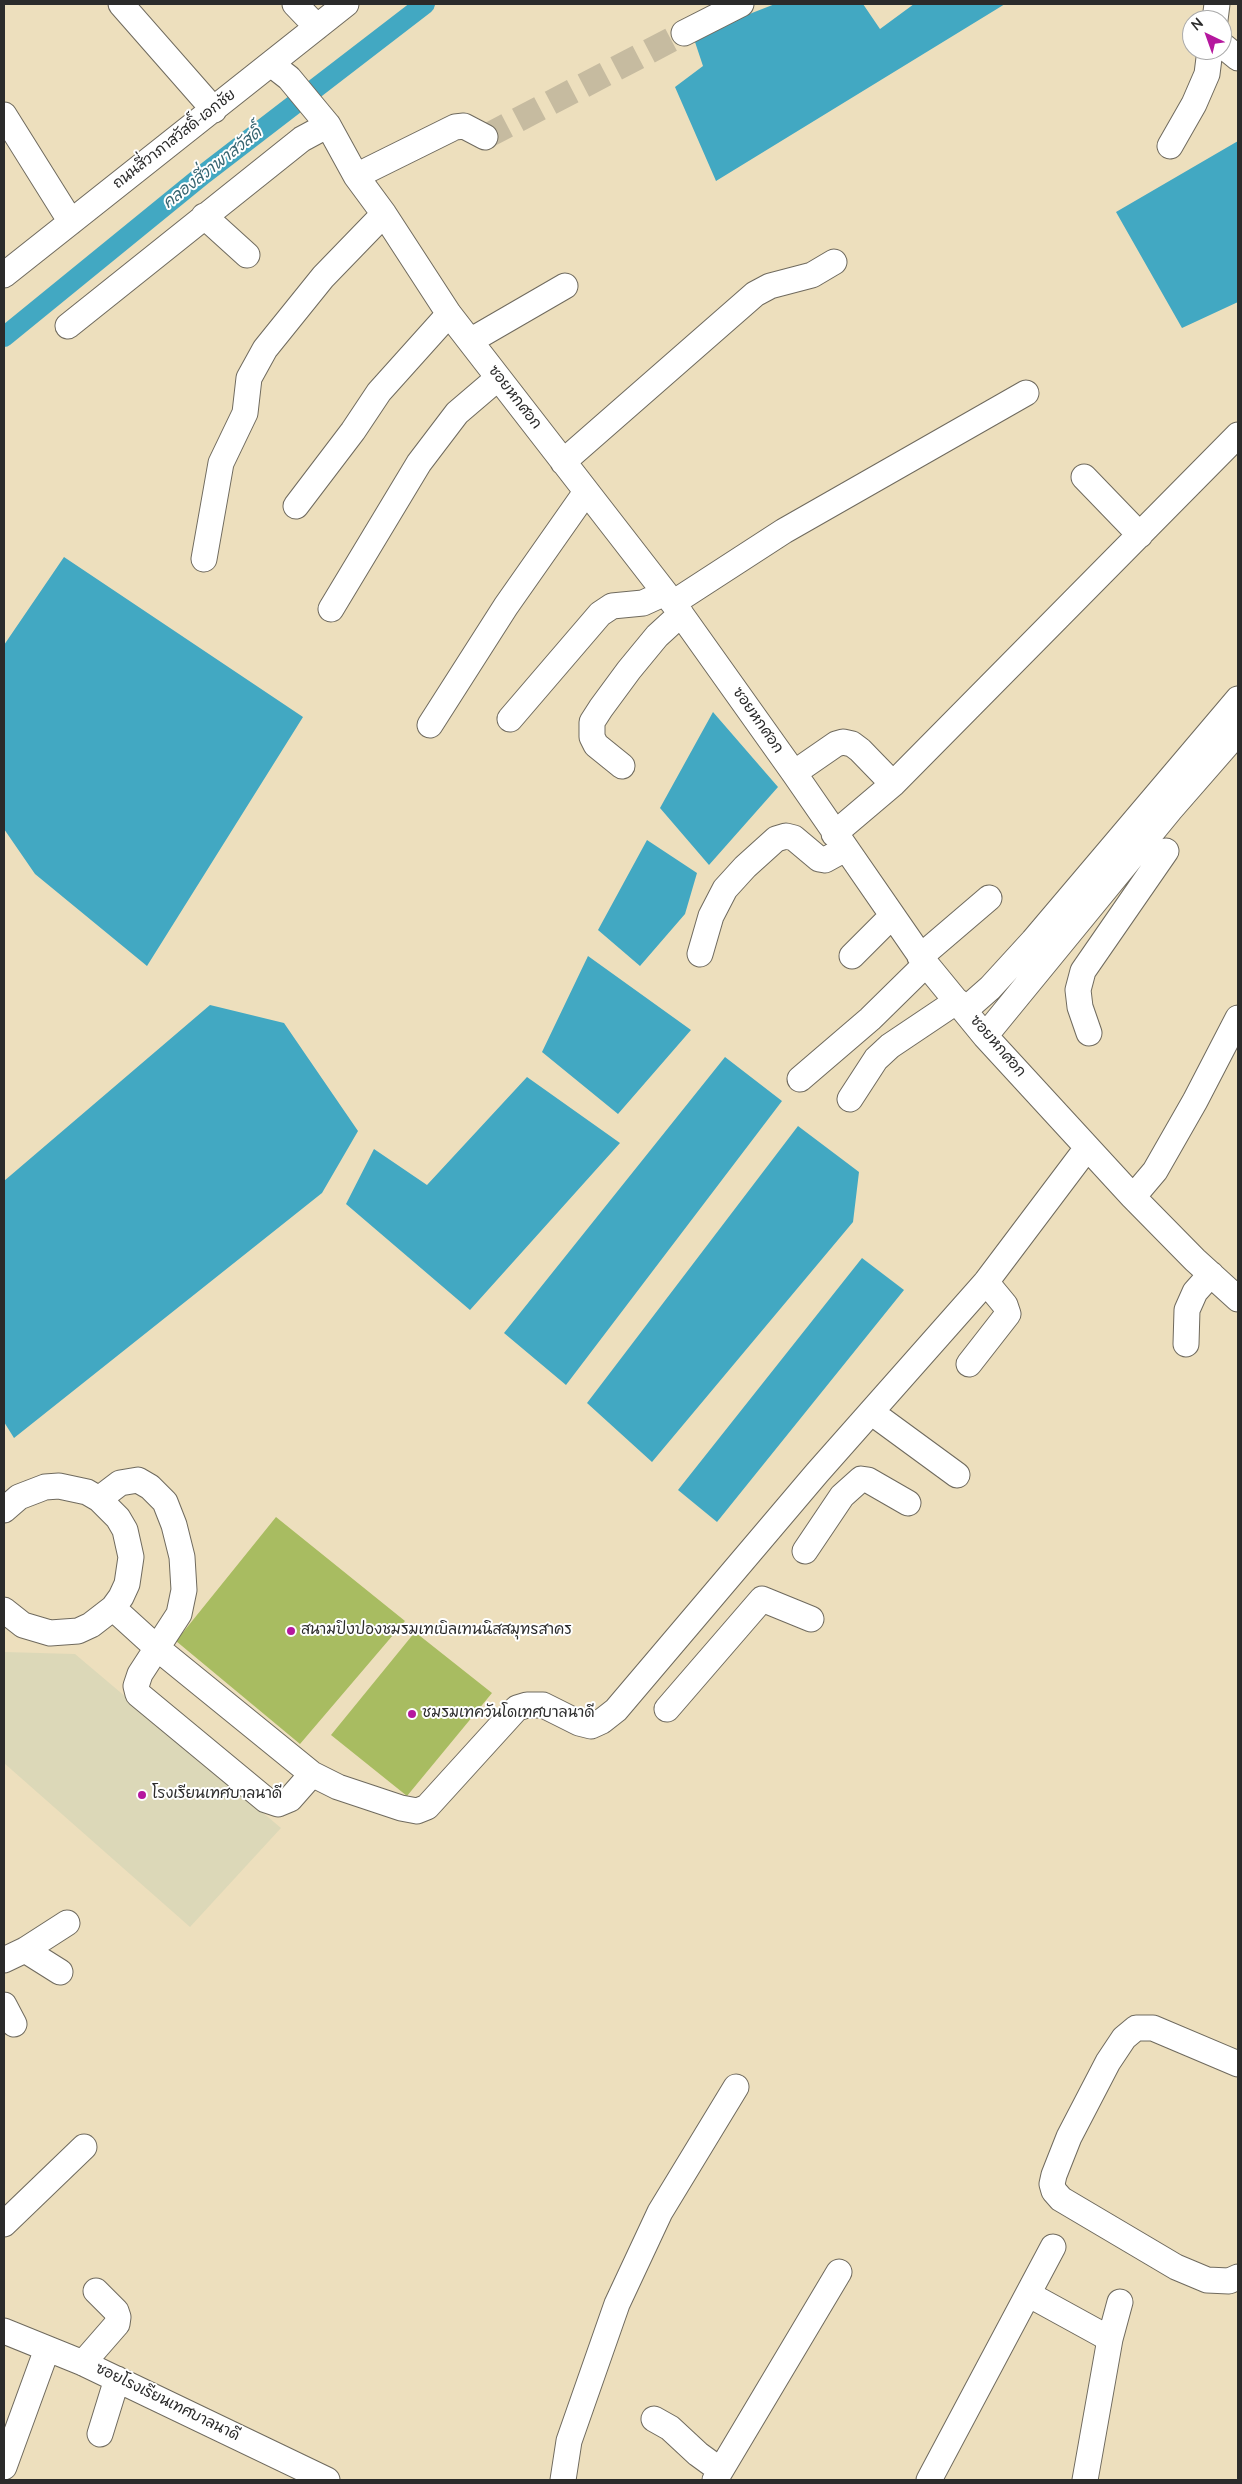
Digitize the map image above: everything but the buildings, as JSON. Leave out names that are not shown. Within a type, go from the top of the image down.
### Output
[{"type":"street","points":[[121,4],[214,110]]},
{"type":"street","points":[[295,4],[317,27]]},
{"type":"street","name":"ถนนสี่วาภาสวัสดิ์-เอกชัย","points":[[4,275],[214,110],[280,71],[317,27],[346,4]]},
{"type":"street","points":[[684,33],[741,4]]},
{"type":"street","points":[[1170,146],[1207,74],[1209,60]]},
{"type":"street","name":"ซอยหกศอก","points":[[280,71],[322,118],[356,176],[384,214],[450,314],[498,378],[586,492],[808,764],[847,830],[891,916],[925,957],[996,1023],[1087,1148],[1143,1184],[1211,1274],[1238,1298]]},
{"type":"street","points":[[4,115],[71,222]]},
{"type":"street","points":[[68,326],[302,139],[322,118]]},
{"type":"street","points":[[356,176],[455,127],[464,126],[485,137]]},
{"type":"street","points":[[204,559],[221,463],[245,414],[249,378],[265,348],[323,276],[384,214]]},
{"type":"street","points":[[204,216],[247,255]]},
{"type":"street","points":[[563,462],[755,294],[770,286],[812,275],[834,262]]},
{"type":"street","points":[[470,341],[565,286]]},
{"type":"street","points":[[296,506],[353,431],[379,392],[450,314]]},
{"type":"street","points":[[330,609],[420,463],[457,413],[498,378]]},
{"type":"street","points":[[622,766],[596,745],[592,737],[592,722],[600,708],[657,636],[675,601],[801,521],[1026,393]]},
{"type":"street","points":[[700,954],[711,916],[725,889],[745,867],[776,839],[786,836],[794,838],[814,855],[825,860],[847,830],[1238,435]]},
{"type":"street","points":[[1084,478],[1140,535]]},
{"type":"street","points":[[430,725],[506,606],[586,492]]},
{"type":"street","points":[[510,719],[600,614],[612,606],[675,601]]},
{"type":"street","points":[[850,1099],[876,1059],[890,1046],[972,1000],[1033,941],[1238,699]]},
{"type":"street","points":[[996,1023],[1170,810],[1238,732]]},
{"type":"street","points":[[808,764],[843,742],[852,744],[893,784]]},
{"type":"street","points":[[1089,1033],[1080,1007],[1078,990],[1083,971],[1166,851]]},
{"type":"street","points":[[800,1079],[870,1019],[948,932],[989,898]]},
{"type":"street","points":[[852,956],[891,916]]},
{"type":"street","points":[[1055,950],[1083,971]]},
{"type":"street","points":[[1143,1184],[1195,1101],[1238,1018]]},
{"type":"street","points":[[113,1608],[157,1648],[312,1774],[338,1787],[401,1808],[417,1811],[427,1807],[517,1708],[528,1705],[543,1705],[579,1723],[591,1726],[602,1722],[632,1693],[817,1473],[986,1282],[1087,1148]]},
{"type":"street","points":[[1186,1344],[1187,1310],[1195,1292],[1211,1274]]},
{"type":"street","points":[[969,1364],[1008,1314],[1005,1305],[986,1282]]},
{"type":"street","points":[[871,1412],[957,1475]]},
{"type":"street","points":[[817,1473],[842,1496]]},
{"type":"street","points":[[805,1551],[842,1496],[861,1479],[868,1480],[908,1503]]},
{"type":"street","points":[[99,1499],[120,1483],[138,1480],[150,1487],[165,1502],[174,1524],[182,1557],[184,1590],[179,1614],[140,1674],[136,1686],[138,1694],[266,1800],[278,1804],[290,1799],[312,1774]]},
{"type":"street","points":[[4,1510],[19,1497],[45,1487],[73,1488],[99,1499],[118,1518],[125,1530],[131,1557],[127,1584],[113,1608],[91,1625],[64,1633],[36,1631],[23,1625],[4,1610]]},
{"type":"street","points":[[729,1578],[762,1599],[811,1619]]},
{"type":"street","points":[[667,1709],[762,1599]]},
{"type":"street","points":[[15,1955],[67,1923]]},
{"type":"street","points":[[15,1955],[60,1972]]},
{"type":"street","points":[[1238,2064],[1153,2028],[1136,2028],[1124,2038],[1108,2062],[1069,2138],[1052,2184],[1054,2191],[1061,2199],[1176,2267],[1207,2280],[1229,2281],[1238,2278]]},
{"type":"street","points":[[563,2480],[569,2441],[617,2304],[660,2212],[736,2087]]},
{"type":"street","points":[[4,2224],[84,2147]]},
{"type":"street","points":[[929,2480],[1053,2247]]},
{"type":"street","points":[[654,2420],[670,2428],[718,2475],[839,2272]]},
{"type":"street","points":[[84,2363],[117,2324],[118,2317],[116,2311],[96,2291]]},
{"type":"street","points":[[1028,2294],[1110,2339]]},
{"type":"street","points":[[1085,2480],[1110,2339],[1120,2302]]},
{"type":"street","name":"ซอยโรงเรียนเทศบาลนาดี","points":[[4,2332],[84,2363],[327,2480]]},
{"type":"street","points":[[4,2467],[47,2349]]},
{"type":"street","points":[[100,2434],[117,2379]]},
{"type":"shaded area","name":"โรงเรียนเทศบาลนาดี","points":[[4,1652],[75,1654],[281,1828],[190,1927],[4,1763]]},
{"type":"green space","name":"สนามปิงปองชมรมเทเบิลเทนนิสสมุทรสาคร","points":[[276,1517],[405,1621],[300,1744],[176,1641]]},
{"type":"green space","name":"ชมรมเทควันโดเทศบาลนาดี","points":[[415,1632],[492,1693],[407,1796],[331,1735]]},
{"type":"water","points":[[775,4],[863,4],[880,29],[914,4],[1005,4],[716,181],[675,87],[703,66],[693,36]]},
{"type":"water","points":[[1238,141],[1238,302],[1182,328],[1116,212]]},
{"type":"water","points":[[64,557],[303,717],[147,966],[35,874],[4,829],[4,645]]},
{"type":"water","points":[[713,712],[778,787],[709,865],[660,808]]},
{"type":"water","points":[[647,840],[697,873],[685,914],[640,966],[598,930]]},
{"type":"water","points":[[588,956],[691,1030],[618,1114],[542,1052]]},
{"type":"water","points":[[210,1005],[284,1023],[358,1131],[322,1193],[14,1438],[4,1422],[4,1181]]},
{"type":"water","points":[[725,1057],[782,1101],[566,1385],[504,1333]]},
{"type":"water","points":[[527,1077],[620,1143],[470,1310],[346,1204],[374,1149],[427,1185]]},
{"type":"water","points":[[798,1126],[859,1172],[853,1222],[652,1462],[587,1403]]},
{"type":"water","points":[[862,1258],[904,1290],[717,1522],[678,1490]]},
{"type":"waterway","name":"คลองสี่วาพาสวัสดิ์","points":[[4,337],[204,174],[425,4]]},
{"type":"tunnel","points":[[485,137],[684,33]]},
{"type":"place","name":"สนามปิงปองชมรมเทเบิลเทนนิสสมุทรสาคร","points":[[291,1631]]},
{"type":"place","name":"ชมรมเทควันโดเทศบาลนาดี","points":[[412,1714]]},
{"type":"place","name":"โรงเรียนเทศบาลนาดี","points":[[142,1795]]}]
